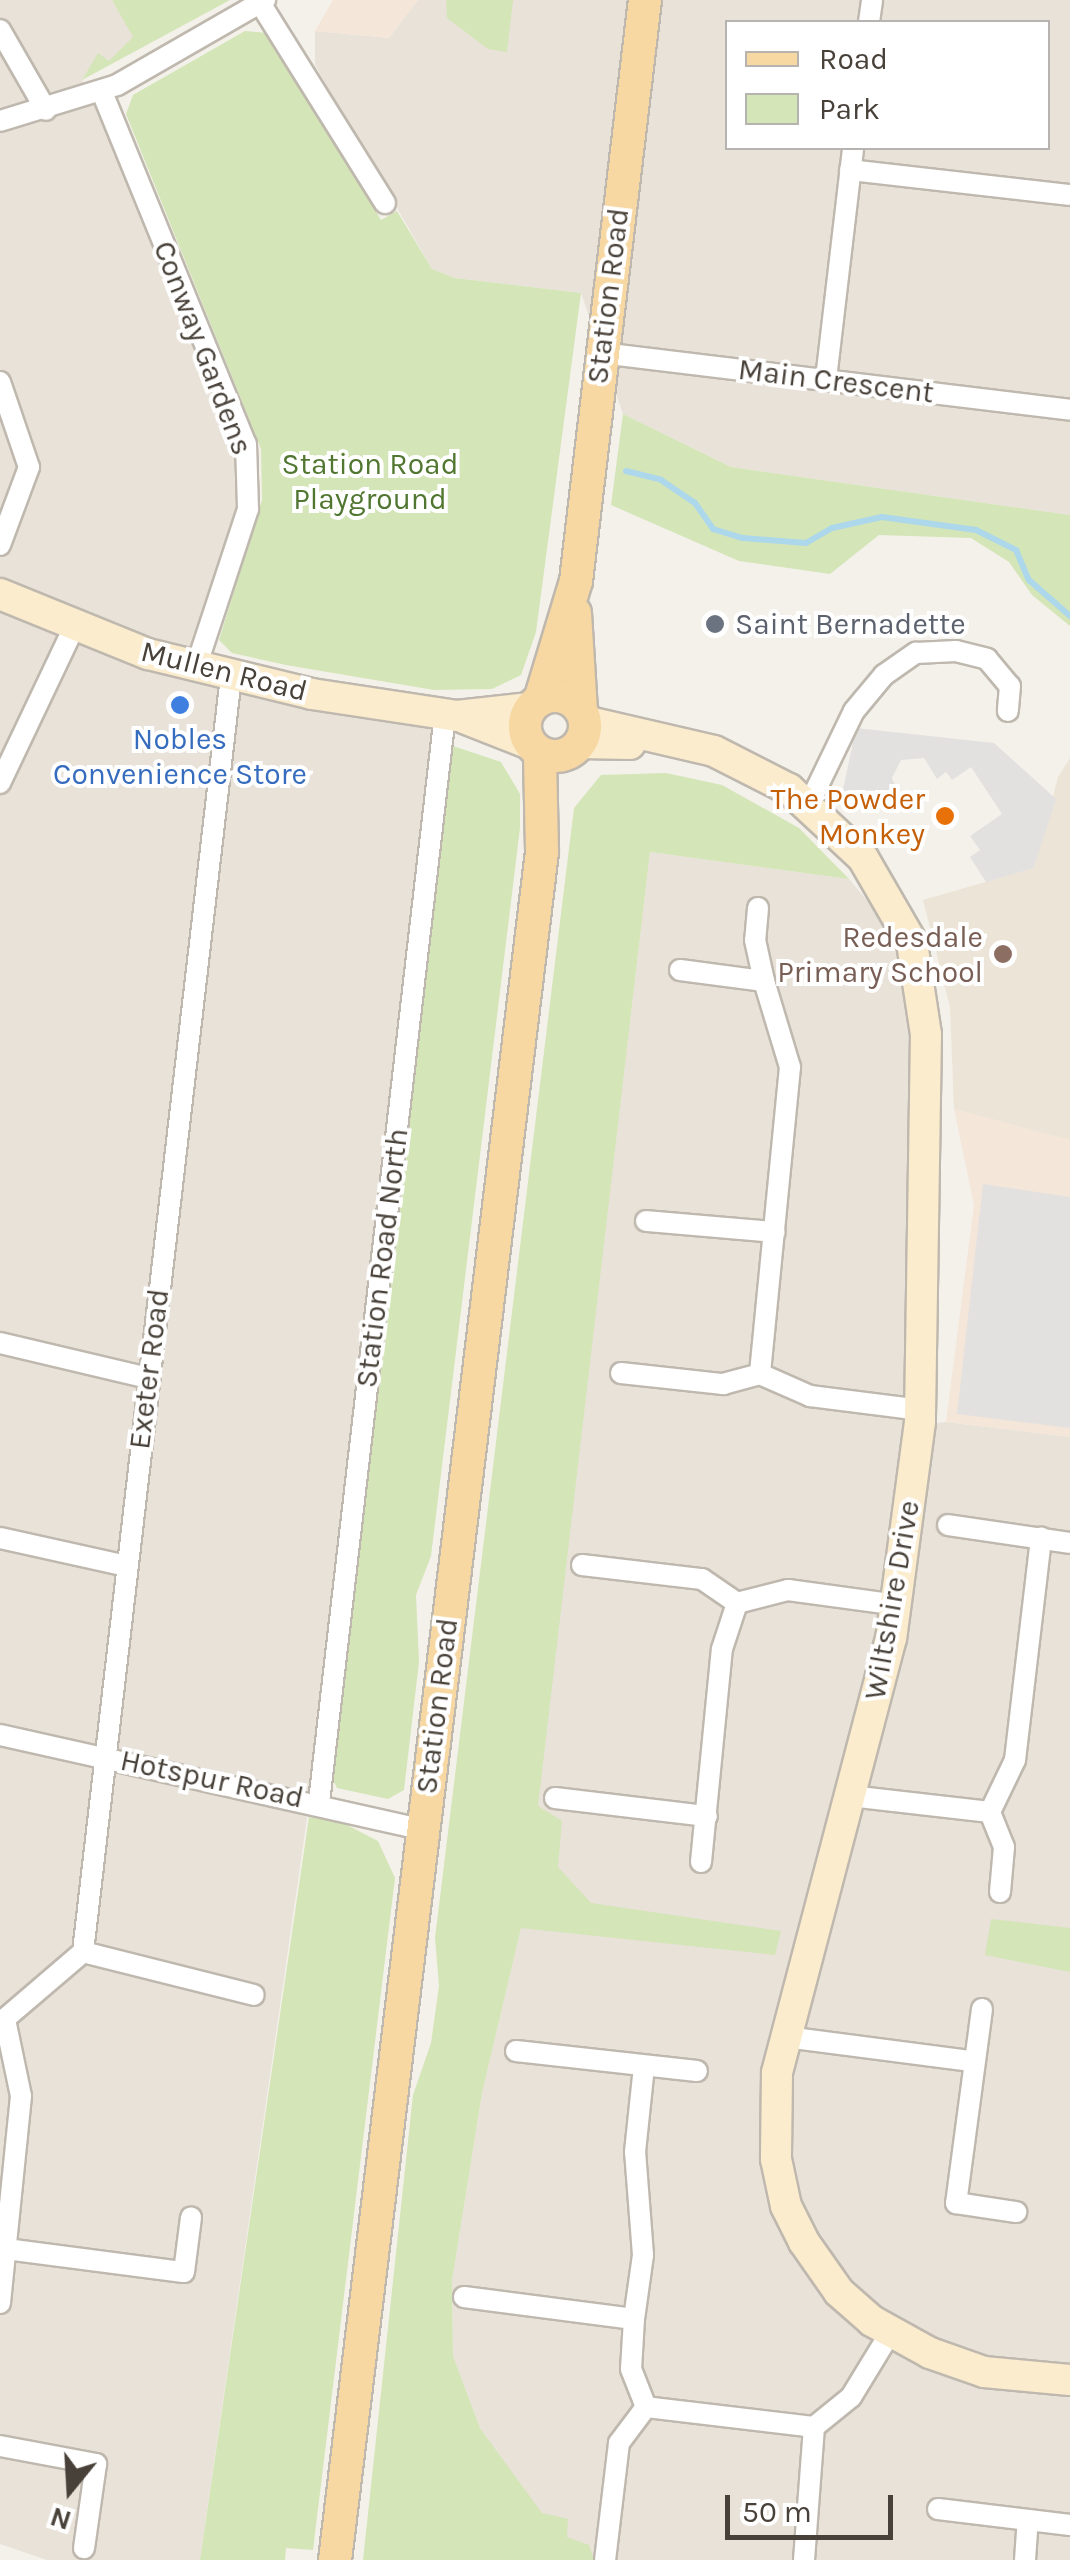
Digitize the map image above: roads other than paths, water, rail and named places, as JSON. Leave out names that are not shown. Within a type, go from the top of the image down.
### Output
[{"type":"main road","name":"Station Road","points":[[335,2560],[542,852],[580,732],[574,593],[645,0]]},
{"type":"main road","name":"Station Road","points":[[542,852],[535,748],[525,720],[535,704],[574,593]]},
{"type":"main road","points":[[535,704],[562,697],[580,732],[535,748]]},
{"type":"street","points":[[0,122],[102,92],[263,1],[385,203]]},
{"type":"street","points":[[0,30],[46,110]]},
{"type":"street","name":"Conway Gardens","points":[[102,92],[246,444],[248,509],[196,667]]},
{"type":"street","points":[[826,379],[853,150]]},
{"type":"street","points":[[850,170],[1070,196]]},
{"type":"street","name":"Main Crescent","points":[[601,352],[1070,410]]},
{"type":"street","points":[[0,382],[29,467],[0,544]]},
{"type":"street","name":"Mullen Road","points":[[0,594],[74,628],[196,667],[451,715],[535,748]]},
{"type":"street","points":[[0,783],[74,628]]},
{"type":"street","points":[[809,804],[854,710],[884,675],[916,653],[956,651],[987,658],[1010,686],[1008,711]]},
{"type":"street","name":"Exeter Road","points":[[84,1952],[231,676]]},
{"type":"street","name":"Mullen Road","points":[[451,715],[535,704]]},
{"type":"street","name":"Station Road North","points":[[318,1802],[451,715]]},
{"type":"street","name":"Wiltshire Drive","points":[[580,732],[683,745],[742,762],[809,804],[878,878],[920,970],[927,1156],[921,1410],[897,1604],[786,2037],[773,2111],[786,2206],[833,2284],[890,2333],[984,2372],[1070,2380]]},
{"type":"street","points":[[758,908],[754,940],[791,1078],[760,1374]]},
{"type":"street","points":[[680,970],[764,981]]},
{"type":"street","points":[[646,1222],[775,1232]]},
{"type":"street","points":[[0,1343],[148,1378]]},
{"type":"street","points":[[621,1373],[722,1384],[760,1374],[810,1396],[921,1410]]},
{"type":"street","points":[[948,1525],[1070,1542]]},
{"type":"street","points":[[0,1538],[126,1566]]},
{"type":"street","points":[[1000,1892],[1004,1847],[990,1812],[1015,1760],[1041,1538]]},
{"type":"street","points":[[582,1565],[702,1580],[737,1603],[788,1590],[897,1604]]},
{"type":"street","points":[[702,1862],[722,1649],[737,1603]]},
{"type":"street","name":"Hotspur Road","points":[[0,1735],[318,1802],[422,1829]]},
{"type":"street","points":[[850,1796],[990,1812]]},
{"type":"street","points":[[555,1798],[707,1816]]},
{"type":"street","points":[[0,2302],[21,2096],[3,2023],[84,1952],[254,1995]]},
{"type":"street","points":[[982,2009],[971,2061],[956,2203],[1016,2212]]},
{"type":"street","points":[[786,2037],[971,2061]]},
{"type":"street","points":[[516,2051],[697,2071]]},
{"type":"street","points":[[644,2066],[635,2152],[643,2239],[631,2369],[646,2407]]},
{"type":"street","points":[[6,2249],[184,2272],[192,2217]]},
{"type":"street","points":[[464,2297],[634,2319]]},
{"type":"street","points":[[804,2560],[814,2428],[851,2397],[890,2333]]},
{"type":"street","points":[[646,2407],[814,2428]]},
{"type":"street","points":[[604,2560],[619,2443],[646,2407]]},
{"type":"street","points":[[0,2446],[96,2464],[84,2548]]},
{"type":"street","points":[[938,2509],[1070,2524]]},
{"type":"street","points":[[1024,2560],[1028,2520]]},
{"type":"waterway","points":[[626,471],[661,480],[695,503],[713,529],[743,538],[806,543],[832,528],[882,517],[976,530],[1016,550],[1029,580],[1070,616]]},
{"type":"place","name":"Saint Bernadette","points":[[715,624]]},
{"type":"place","name":"Nobles Convenience Store","points":[[180,705]]},
{"type":"place","name":"The Powder Monkey","points":[[945,816]]},
{"type":"place","name":"Redesdale Primary School","points":[[1003,954]]},
{"type":"park label","name":"Station Road Playground","points":[[370,481]]}]
